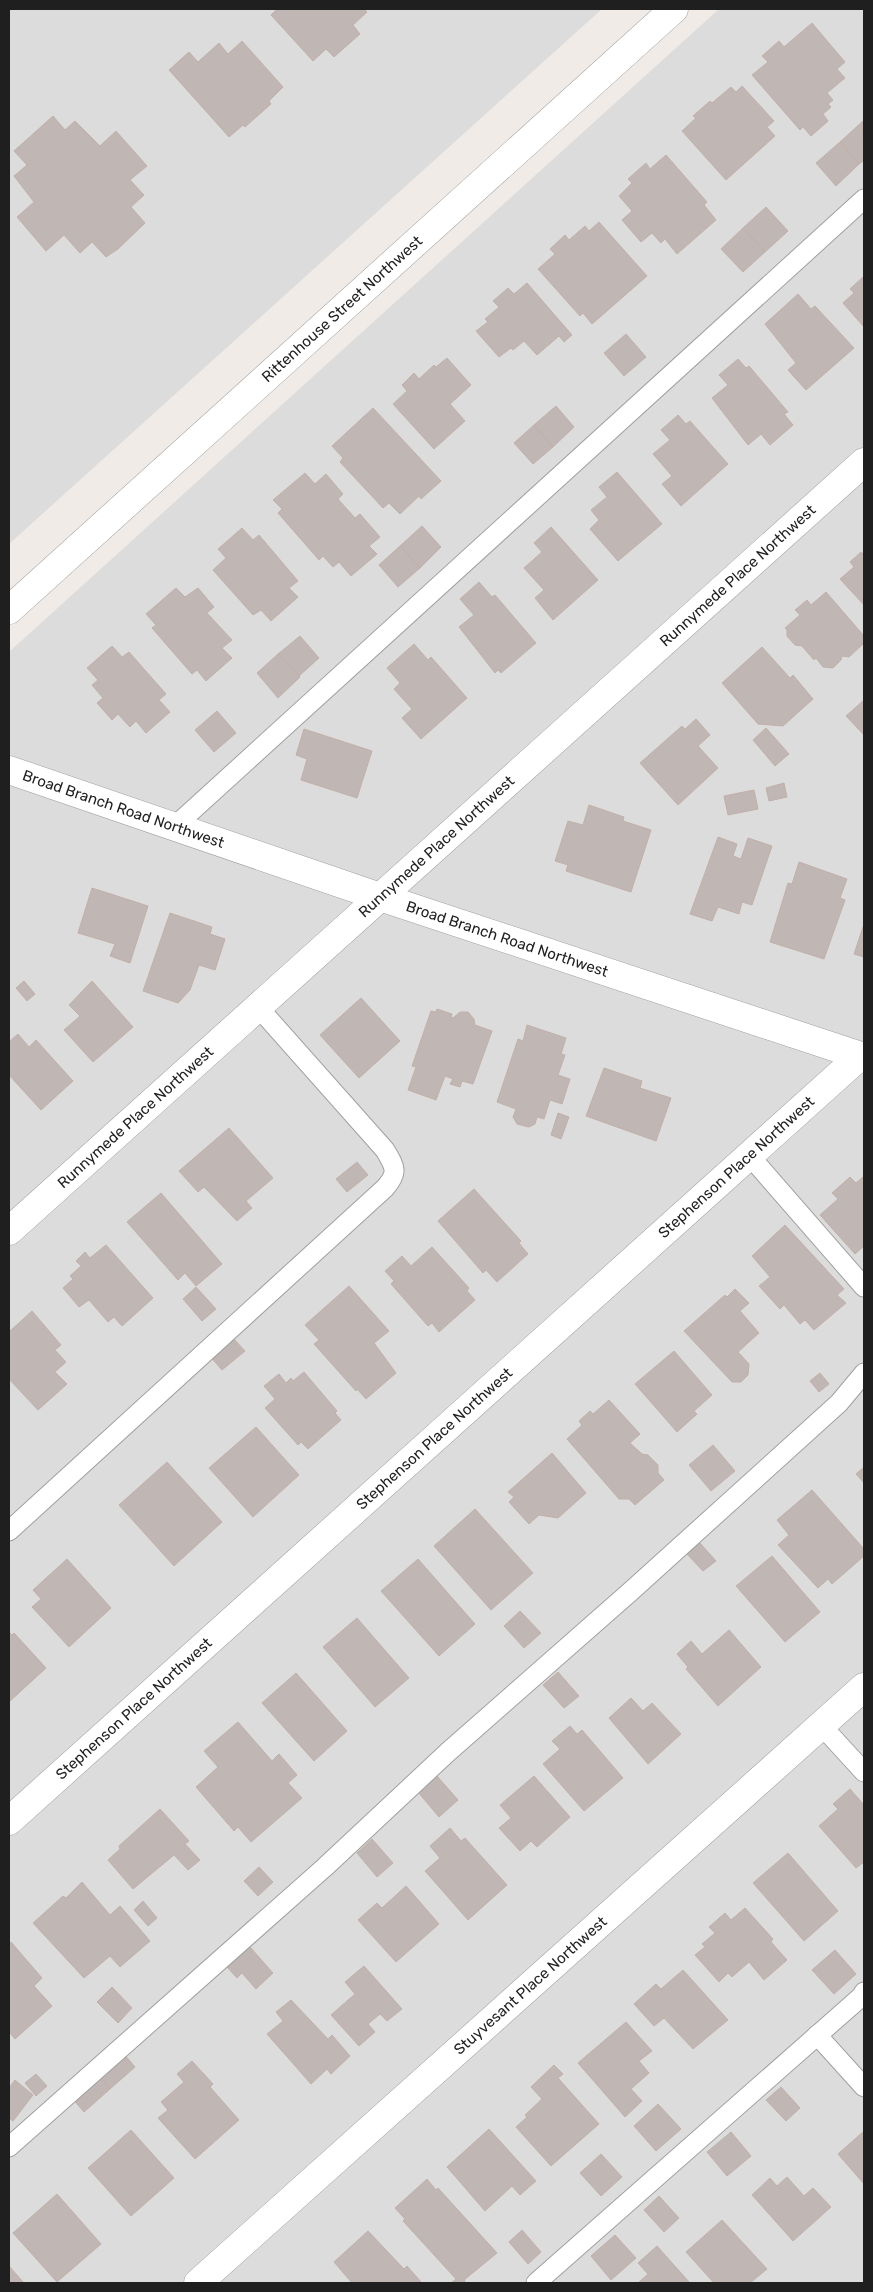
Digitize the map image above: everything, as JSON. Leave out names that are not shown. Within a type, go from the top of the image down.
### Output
[{"type":"street","name":"Rittenhouse Street Northwest","points":[[9,610],[674,9]]},
{"type":"street","name":"Runnymede Place Northwest","points":[[9,1231],[864,462]]},
{"type":"street","name":"Broad Branch Road Northwest","points":[[9,770],[380,897],[862,1057]]},
{"type":"street","name":"Stephenson Place Northwest","points":[[9,1821],[748,1154],[862,1057]]},
{"type":"street","name":"Stuyvesant Place Northwest","points":[[198,2283],[864,1686]]},
{"type":"lane","points":[[174,827],[864,199]]},
{"type":"lane","points":[[9,1531],[394,1178],[394,1167],[385,1150],[258,1007]]},
{"type":"lane","points":[[748,1154],[864,1287]]},
{"type":"lane","points":[[9,2147],[325,1867],[448,1752],[630,1592],[839,1403],[864,1373]]},
{"type":"lane","points":[[821,1725],[864,1772]]},
{"type":"lane","points":[[536,2283],[817,2036],[864,1992]]},
{"type":"lane","points":[[817,2036],[864,2087]]},
{"type":"shaded area","points":[[9,9],[602,9],[9,544]]},
{"type":"shaded area","points":[[719,9],[864,9],[864,2283],[9,2283],[9,652]]},
{"type":"building","points":[[277,9],[364,9],[367,12],[353,25],[360,34],[334,57],[326,49],[313,61],[271,15]]},
{"type":"building","points":[[812,23],[845,62],[837,69],[845,78],[827,93],[833,100],[828,104],[831,107],[823,114],[828,121],[811,136],[803,127],[800,130],[752,75],[768,62],[762,56],[779,41],[784,47]]},
{"type":"building","points":[[242,41],[283,87],[269,101],[271,104],[245,127],[243,125],[229,137],[169,70],[189,52],[198,62],[219,43],[228,54]]},
{"type":"building","points":[[742,86],[774,121],[767,127],[775,136],[726,180],[682,131],[696,118],[693,116],[710,101],[712,103],[731,87],[736,92]]},
{"type":"building","points":[[53,116],[65,130],[75,121],[100,146],[116,131],[147,166],[130,180],[144,195],[131,207],[145,223],[118,249],[106,257],[92,242],[80,253],[64,235],[46,251],[17,217],[34,202],[14,176],[27,165],[14,151]]},
{"type":"building","points":[[863,121],[864,160],[859,164],[840,142]]},
{"type":"building","points":[[840,142],[859,164],[836,186],[816,163]]},
{"type":"building","points":[[666,155],[707,202],[704,205],[716,220],[677,254],[665,239],[661,243],[652,233],[641,242],[622,220],[632,211],[619,196],[632,183],[628,179],[646,163],[650,169]]},
{"type":"building","points":[[766,207],[788,231],[765,252],[743,228]]},
{"type":"building","points":[[599,222],[647,276],[592,324],[583,313],[580,316],[538,269],[555,254],[550,249],[565,235],[569,240],[585,226],[589,231]]},
{"type":"building","points":[[743,228],[765,252],[743,272],[721,249]]},
{"type":"building","points":[[864,276],[864,327],[843,303],[854,293],[850,289]]},
{"type":"building","points":[[527,283],[572,335],[564,342],[559,336],[537,355],[524,341],[513,350],[511,348],[499,357],[476,331],[488,322],[485,319],[499,307],[493,301],[508,288],[514,294]]},
{"type":"building","points":[[798,294],[811,309],[815,306],[854,348],[806,390],[788,370],[796,363],[765,324]]},
{"type":"building","points":[[626,334],[646,357],[624,376],[604,353]]},
{"type":"building","points":[[447,358],[471,385],[450,404],[465,421],[434,449],[393,404],[407,391],[402,385],[414,373],[419,379],[434,365],[436,367]]},
{"type":"building","points":[[738,359],[746,368],[749,366],[788,412],[784,414],[793,425],[770,445],[761,434],[748,445],[712,398],[728,385],[719,375]]},
{"type":"building","points":[[556,406],[574,427],[553,447],[534,425]]},
{"type":"building","points":[[373,408],[441,481],[421,499],[419,496],[400,514],[389,503],[383,508],[340,462],[343,458],[332,446]]},
{"type":"building","points":[[678,415],[686,424],[690,421],[728,464],[681,506],[662,484],[672,476],[653,454],[670,440],[661,430]]},
{"type":"building","points":[[534,425],[553,447],[533,464],[514,443]]},
{"type":"building","points":[[617,472],[662,524],[618,561],[590,529],[599,520],[591,510],[607,497],[599,487]]},
{"type":"building","points":[[305,473],[315,484],[326,474],[343,494],[338,499],[355,518],[360,514],[380,537],[369,546],[377,554],[351,576],[339,562],[333,567],[323,556],[319,560],[278,513],[282,509],[273,500]]},
{"type":"building","points":[[422,526],[441,547],[420,568],[400,546]]},
{"type":"building","points":[[551,527],[598,580],[553,620],[535,598],[544,590],[524,568],[542,552],[534,543]]},
{"type":"building","points":[[242,528],[253,540],[259,535],[298,581],[289,588],[298,597],[271,621],[261,610],[253,615],[213,570],[226,558],[218,549]]},
{"type":"building","points":[[400,546],[420,568],[398,587],[379,565]]},
{"type":"building","points":[[861,552],[864,555],[864,605],[840,579],[854,567],[850,562]]},
{"type":"building","points":[[479,582],[492,597],[495,595],[536,643],[501,673],[498,670],[495,673],[459,627],[474,615],[460,599]]},
{"type":"building","points":[[176,588],[185,597],[198,588],[214,607],[207,613],[232,640],[222,648],[232,658],[206,681],[197,670],[192,674],[152,628],[156,625],[146,614]]},
{"type":"building","points":[[826,592],[864,636],[863,644],[849,657],[842,656],[841,660],[833,668],[823,667],[802,646],[795,645],[787,636],[785,628],[800,615],[795,610],[807,600],[811,605]]},
{"type":"building","points":[[300,636],[319,658],[299,676],[278,654]]},
{"type":"building","points":[[414,644],[428,660],[431,657],[467,698],[421,739],[402,718],[412,709],[394,689],[400,683],[387,668]]},
{"type":"building","points":[[112,646],[122,657],[129,652],[166,694],[159,700],[170,712],[146,733],[136,721],[130,727],[118,714],[112,720],[97,703],[103,698],[92,685],[98,680],[87,668]]},
{"type":"building","points":[[762,647],[790,678],[793,675],[813,699],[783,726],[758,724],[722,683]]},
{"type":"building","points":[[278,654],[300,677],[278,698],[257,673]]},
{"type":"building","points":[[864,700],[864,735],[846,716]]},
{"type":"building","points":[[217,711],[236,733],[214,752],[195,730]]},
{"type":"building","points":[[696,719],[710,735],[698,746],[718,768],[678,805],[640,763],[682,726],[685,729]]},
{"type":"building","points":[[766,728],[789,754],[775,766],[753,740]]},
{"type":"building","points":[[304,729],[372,751],[357,798],[301,780],[307,759],[296,755]]},
{"type":"building","points":[[784,783],[787,797],[769,801],[766,788]]},
{"type":"building","points":[[754,790],[758,809],[728,815],[724,796]]},
{"type":"building","points":[[589,805],[624,817],[623,821],[651,830],[631,892],[566,871],[568,865],[555,861],[568,821],[583,825]]},
{"type":"building","points":[[718,837],[737,844],[733,856],[741,859],[748,838],[772,846],[752,905],[742,902],[739,914],[718,907],[712,921],[690,914]]},
{"type":"building","points":[[799,862],[847,879],[840,898],[845,900],[824,959],[770,942],[788,883],[792,884]]},
{"type":"building","points":[[92,888],[148,906],[130,963],[110,956],[115,944],[78,933]]},
{"type":"building","points":[[170,913],[212,927],[210,934],[225,939],[215,970],[199,965],[190,990],[178,1003],[143,991]]},
{"type":"building","points":[[864,924],[864,957],[854,954]]},
{"type":"building","points":[[24,981],[35,994],[27,1001],[16,988]]},
{"type":"building","points":[[92,981],[133,1027],[93,1062],[64,1030],[80,1016],[69,1005]]},
{"type":"building","points":[[361,998],[400,1041],[359,1078],[320,1035]]},
{"type":"building","points":[[437,1009],[452,1014],[451,1017],[453,1018],[460,1012],[468,1012],[474,1019],[475,1025],[492,1031],[473,1084],[462,1081],[460,1087],[450,1084],[453,1079],[445,1076],[436,1100],[408,1090],[416,1067],[412,1066],[431,1011],[436,1012]]},
{"type":"building","points":[[527,1025],[566,1038],[561,1054],[565,1055],[558,1075],[570,1079],[562,1104],[550,1100],[544,1119],[537,1117],[535,1124],[529,1127],[517,1124],[513,1117],[516,1109],[497,1102],[518,1039],[523,1041]]},
{"type":"building","points":[[18,1034],[29,1047],[36,1040],[73,1081],[41,1110],[9,1075],[9,1042]]},
{"type":"building","points":[[604,1068],[642,1081],[640,1088],[671,1098],[656,1141],[586,1116]]},
{"type":"building","points":[[558,1113],[569,1117],[561,1139],[551,1135]]},
{"type":"building","points":[[229,1128],[273,1178],[246,1201],[252,1208],[237,1221],[204,1187],[198,1192],[179,1171]]},
{"type":"building","points":[[357,1162],[368,1175],[347,1192],[336,1179]]},
{"type":"building","points":[[864,1176],[864,1246],[855,1254],[820,1215],[838,1199],[832,1193],[850,1177],[856,1183]]},
{"type":"building","points":[[474,1189],[521,1241],[519,1243],[528,1254],[497,1282],[486,1270],[483,1273],[438,1221]]},
{"type":"building","points":[[161,1193],[222,1264],[196,1286],[185,1273],[178,1280],[127,1222]]},
{"type":"building","points":[[785,1225],[844,1289],[837,1295],[846,1303],[814,1330],[805,1320],[800,1324],[784,1305],[780,1309],[759,1286],[770,1277],[752,1256]]},
{"type":"building","points":[[106,1245],[153,1298],[122,1326],[114,1317],[108,1322],[89,1300],[79,1307],[63,1288],[73,1279],[70,1276],[81,1266],[76,1261],[85,1252],[90,1258]]},
{"type":"building","points":[[432,1247],[469,1288],[467,1291],[475,1300],[439,1332],[432,1323],[428,1326],[391,1284],[394,1281],[385,1271],[402,1256],[411,1266]]},
{"type":"building","points":[[349,1286],[389,1331],[374,1343],[396,1373],[366,1399],[357,1389],[356,1391],[314,1344],[319,1340],[305,1325]]},
{"type":"building","points":[[196,1287],[216,1309],[202,1321],[183,1299]]},
{"type":"building","points":[[735,1289],[749,1303],[740,1311],[759,1333],[738,1352],[749,1364],[748,1375],[741,1382],[732,1382],[684,1331],[725,1295],[727,1297]]},
{"type":"building","points":[[32,1311],[61,1345],[55,1350],[66,1362],[55,1372],[67,1384],[38,1410],[9,1379],[9,1332]]},
{"type":"building","points":[[231,1336],[245,1351],[222,1370],[209,1355]]},
{"type":"building","points":[[674,1351],[712,1395],[694,1411],[697,1414],[677,1432],[635,1384]]},
{"type":"building","points":[[304,1372],[337,1411],[335,1413],[341,1420],[308,1449],[301,1442],[298,1445],[265,1408],[275,1399],[264,1386],[279,1374],[286,1383],[291,1378],[293,1381]]},
{"type":"building","points":[[820,1373],[829,1384],[819,1392],[810,1381]]},
{"type":"building","points":[[609,1400],[640,1434],[630,1443],[642,1454],[648,1455],[658,1465],[658,1473],[664,1480],[635,1505],[629,1499],[619,1499],[567,1439],[582,1425],[579,1421],[590,1411],[593,1414]]},
{"type":"building","points":[[256,1427],[299,1475],[253,1517],[209,1468]]},
{"type":"building","points":[[713,1445],[735,1471],[711,1491],[689,1465]]},
{"type":"building","points":[[552,1453],[586,1493],[558,1518],[539,1515],[529,1524],[509,1502],[514,1497],[508,1492]]},
{"type":"building","points":[[167,1462],[222,1522],[174,1566],[119,1505]]},
{"type":"building","points":[[864,1467],[864,1483],[856,1474]]},
{"type":"building","points":[[812,1490],[864,1549],[864,1556],[832,1584],[828,1579],[818,1588],[778,1545],[789,1535],[777,1520]]},
{"type":"building","points":[[475,1509],[533,1573],[491,1610],[434,1546]]},
{"type":"building","points":[[699,1542],[716,1561],[703,1571],[686,1553]]},
{"type":"building","points":[[772,1556],[820,1612],[785,1642],[736,1586]]},
{"type":"building","points":[[67,1559],[111,1608],[69,1647],[32,1607],[41,1599],[33,1590]]},
{"type":"building","points":[[418,1559],[475,1624],[439,1656],[381,1591]]},
{"type":"building","points":[[520,1611],[541,1633],[524,1648],[504,1626]]},
{"type":"building","points":[[357,1618],[409,1678],[375,1707],[323,1647]]},
{"type":"building","points":[[729,1630],[761,1667],[718,1706],[686,1669],[688,1667],[677,1654],[691,1641],[702,1654]]},
{"type":"building","points":[[9,1632],[12,1635],[14,1633],[46,1668],[9,1702]]},
{"type":"building","points":[[558,1672],[579,1696],[564,1708],[543,1685]]},
{"type":"building","points":[[296,1673],[347,1731],[314,1761],[262,1703]]},
{"type":"building","points":[[631,1698],[643,1711],[652,1703],[681,1734],[648,1764],[609,1718]]},
{"type":"building","points":[[238,1722],[272,1761],[279,1754],[297,1775],[288,1783],[302,1798],[251,1842],[238,1827],[234,1831],[196,1787],[218,1767],[204,1751]]},
{"type":"building","points":[[570,1726],[577,1734],[582,1730],[623,1778],[584,1811],[543,1764],[560,1749],[552,1741]]},
{"type":"building","points":[[437,1776],[458,1800],[439,1817],[418,1792]]},
{"type":"building","points":[[534,1776],[570,1817],[537,1847],[531,1841],[520,1851],[499,1828],[511,1818],[500,1805]]},
{"type":"building","points":[[850,1789],[864,1805],[864,1862],[856,1868],[819,1826],[838,1809],[833,1804]]},
{"type":"building","points":[[160,1809],[189,1841],[185,1844],[200,1860],[188,1870],[174,1855],[133,1889],[108,1860],[120,1849],[119,1846]]},
{"type":"building","points":[[450,1828],[461,1841],[465,1838],[507,1885],[468,1920],[425,1871],[440,1858],[430,1846]]},
{"type":"building","points":[[372,1839],[393,1863],[377,1877],[357,1853]]},
{"type":"building","points":[[788,1853],[838,1911],[804,1941],[753,1883]]},
{"type":"building","points":[[259,1867],[273,1882],[258,1896],[244,1881]]},
{"type":"building","points":[[82,1882],[110,1915],[120,1906],[150,1941],[120,1967],[110,1956],[84,1978],[33,1923],[63,1896],[66,1898]]},
{"type":"building","points":[[406,1886],[439,1924],[396,1962],[358,1920],[377,1903],[382,1908]]},
{"type":"building","points":[[143,1901],[157,1918],[148,1926],[134,1910]]},
{"type":"building","points":[[745,1908],[773,1939],[771,1942],[787,1960],[764,1980],[749,1962],[732,1977],[728,1973],[719,1982],[695,1955],[705,1947],[702,1944],[715,1933],[709,1927],[725,1913],[731,1920]]},
{"type":"building","points":[[11,1942],[42,1978],[34,1986],[52,2006],[15,2039],[9,2032],[9,1944]]},
{"type":"building","points":[[250,1947],[273,1973],[256,1989],[242,1973],[237,1978],[227,1967]]},
{"type":"building","points":[[835,1950],[856,1974],[834,1994],[812,1970]]},
{"type":"building","points":[[364,1966],[402,2009],[387,2021],[380,2014],[368,2024],[375,2032],[359,2046],[331,2015],[355,1994],[345,1982]]},
{"type":"building","points":[[683,1970],[728,2020],[693,2049],[664,2018],[654,2026],[634,2004],[656,1984],[661,1989]]},
{"type":"building","points":[[112,1987],[132,2008],[118,2023],[97,2002]]},
{"type":"building","points":[[291,2000],[328,2039],[332,2035],[350,2056],[331,2074],[327,2069],[311,2084],[267,2034],[283,2021],[276,2012]]},
{"type":"building","points":[[626,2022],[652,2051],[639,2061],[649,2073],[631,2089],[642,2101],[625,2117],[578,2063]]},
{"type":"building","points":[[124,2054],[135,2067],[110,2089],[99,2075]]},
{"type":"building","points":[[192,2061],[213,2084],[210,2087],[239,2120],[195,2159],[158,2118],[168,2110],[161,2102],[184,2082],[177,2074]]},
{"type":"building","points":[[554,2065],[563,2074],[558,2078],[599,2124],[551,2166],[516,2127],[527,2117],[525,2115],[542,2099],[531,2087]]},
{"type":"building","points":[[36,2074],[47,2086],[36,2096],[25,2083]]},
{"type":"building","points":[[99,2075],[110,2089],[84,2112],[72,2098]]},
{"type":"building","points":[[15,2080],[33,2095],[13,2121],[9,2118],[9,2088]]},
{"type":"building","points":[[781,2087],[800,2108],[786,2121],[766,2100]]},
{"type":"building","points":[[658,2104],[681,2129],[656,2151],[634,2126]]},
{"type":"building","points":[[489,2129],[536,2181],[520,2195],[512,2186],[485,2211],[447,2167]]},
{"type":"building","points":[[131,2130],[174,2178],[131,2216],[88,2168]]},
{"type":"building","points":[[864,2131],[864,2184],[838,2154]]},
{"type":"building","points":[[731,2132],[751,2156],[727,2176],[707,2152]]},
{"type":"building","points":[[601,2154],[622,2177],[601,2196],[580,2173]]},
{"type":"building","points":[[787,2177],[804,2196],[813,2188],[831,2207],[793,2241],[752,2195],[770,2178],[777,2186]]},
{"type":"building","points":[[427,2179],[436,2190],[438,2188],[497,2253],[464,2280],[466,2283],[451,2283],[456,2279],[403,2221],[405,2219],[395,2208]]},
{"type":"building","points":[[57,2194],[101,2244],[57,2282],[13,2233]]},
{"type":"building","points":[[659,2196],[679,2218],[664,2232],[644,2210]]},
{"type":"building","points":[[722,2220],[767,2269],[750,2283],[714,2283],[686,2252]]},
{"type":"building","points":[[522,2230],[541,2252],[528,2264],[509,2242]]},
{"type":"building","points":[[368,2231],[404,2269],[407,2266],[422,2283],[352,2283],[334,2262]]},
{"type":"building","points":[[615,2235],[636,2258],[611,2280],[591,2256]]},
{"type":"building","points":[[657,2246],[690,2283],[638,2283],[648,2274],[638,2263]]},
{"type":"building","points":[[9,2266],[24,2283],[9,2283]]}]
